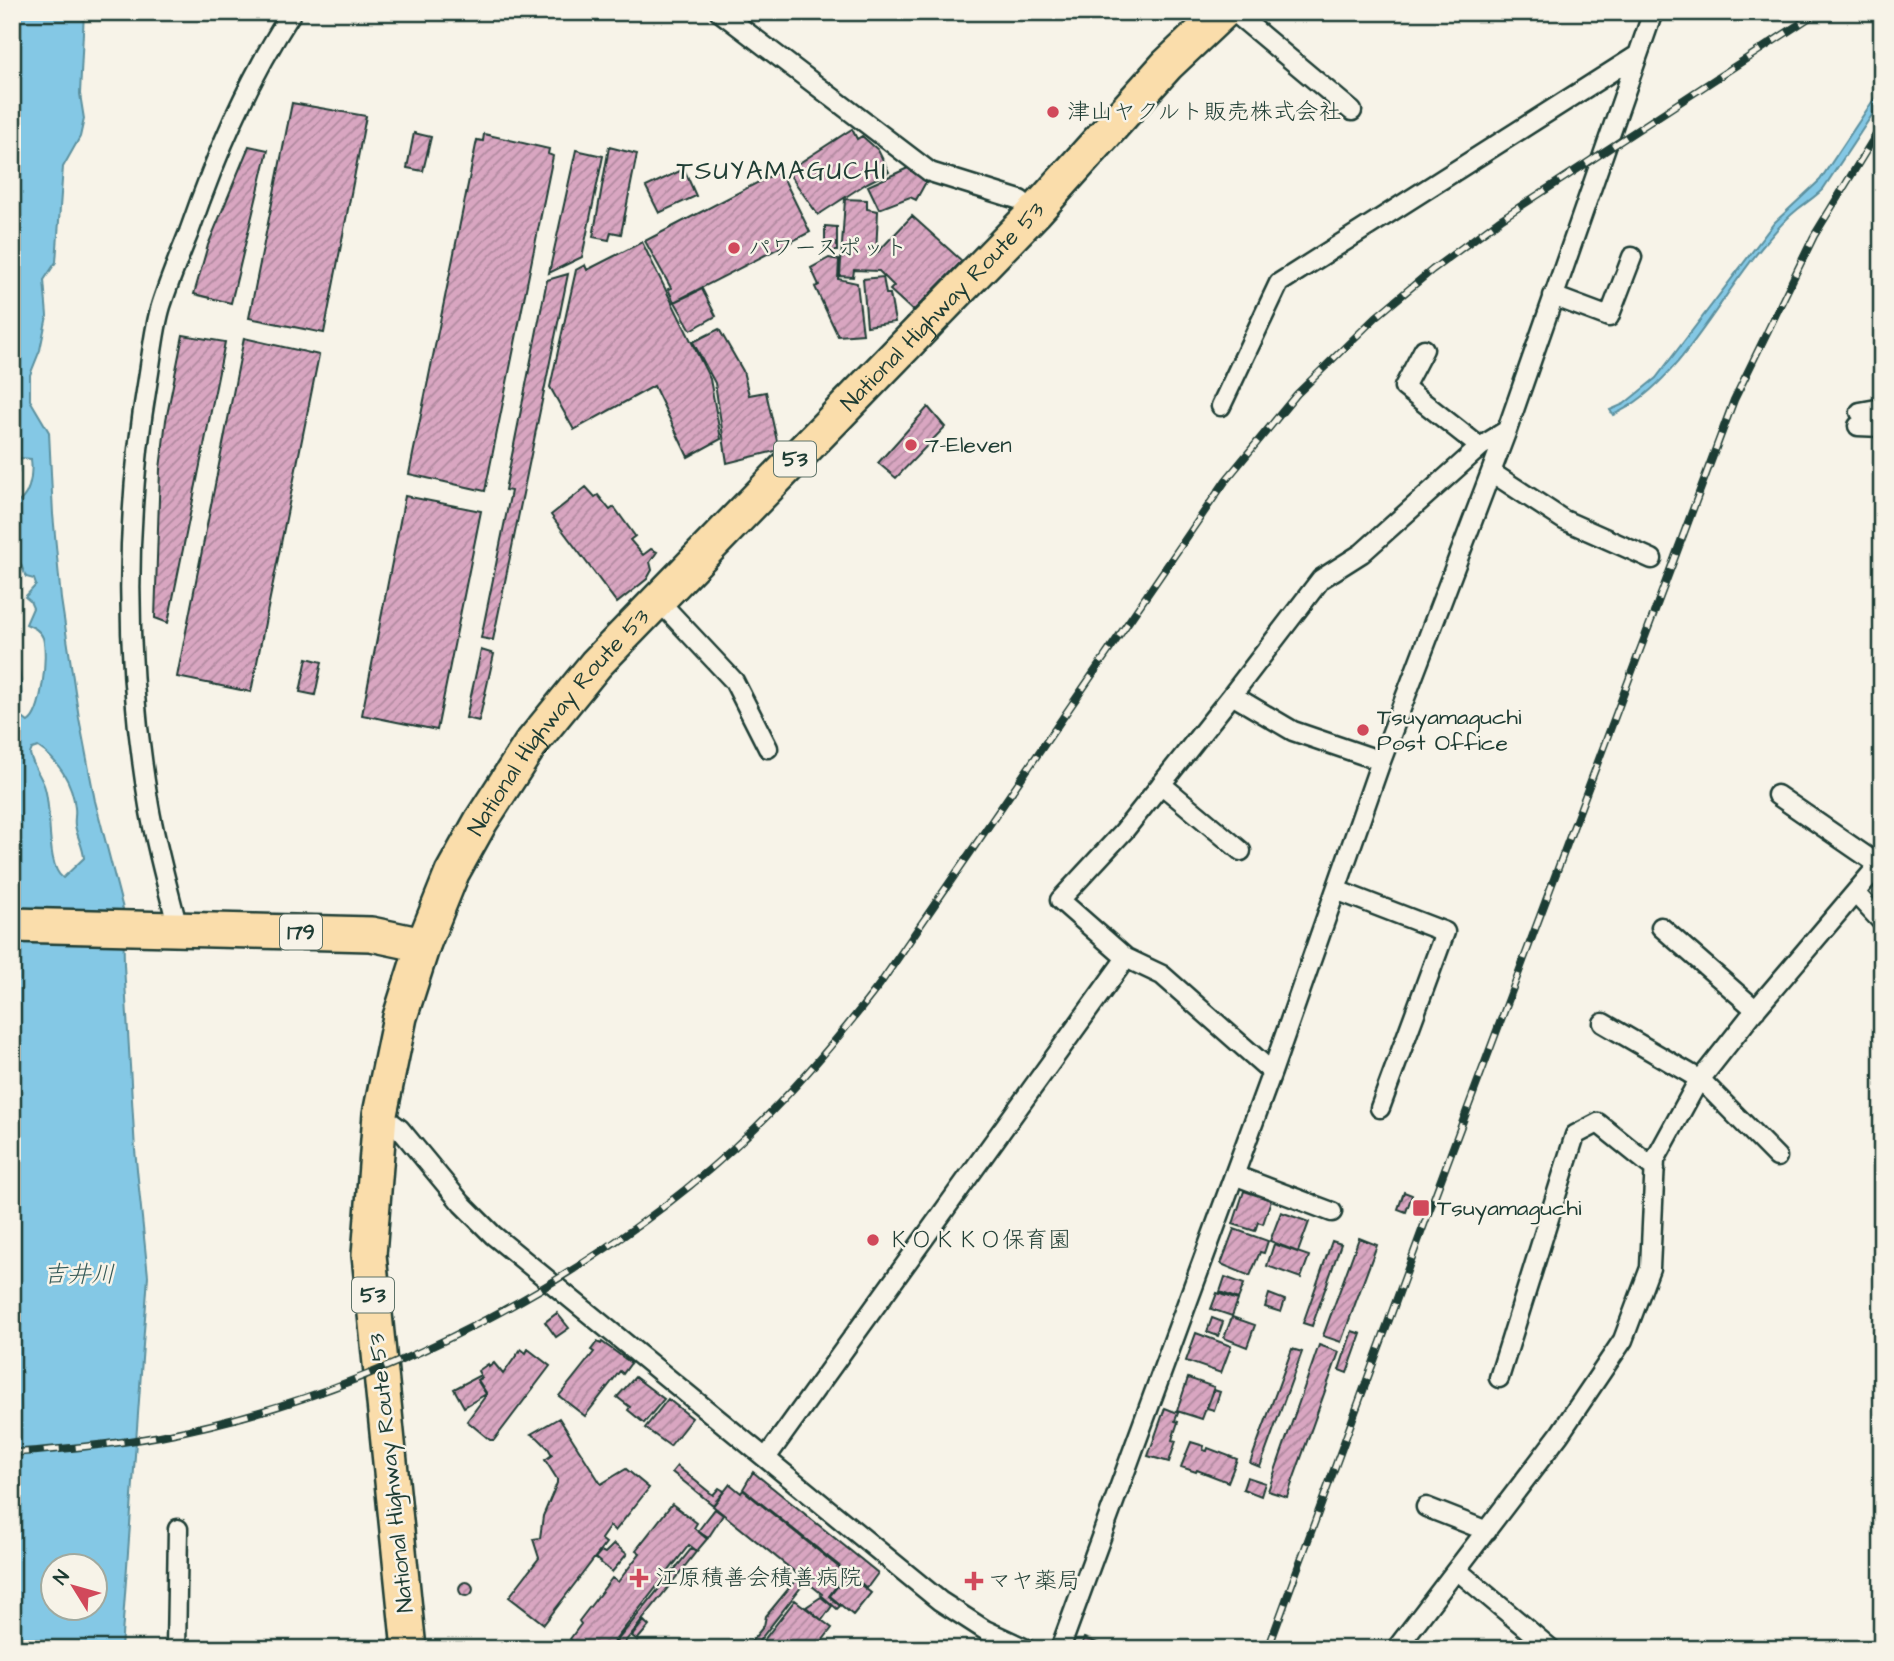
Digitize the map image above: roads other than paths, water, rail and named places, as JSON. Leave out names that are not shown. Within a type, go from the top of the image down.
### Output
[{"type":"highway","name":"National Highway Route 53","points":[[410,1649],[369,1255],[380,1114],[400,1017],[422,945],[452,873],[481,821],[530,745],[596,664],[1035,212],[1167,65],[1223,12]]},
{"type":"highway","name":"179","points":[[12,925],[371,934],[422,945]]},
{"type":"street","points":[[178,929],[149,807],[136,708],[130,560],[140,426],[161,308],[201,199],[234,116],[267,51],[292,12]]},
{"type":"street","points":[[720,12],[930,172],[1020,200],[1035,212]]},
{"type":"street","points":[[1234,12],[1352,111]]},
{"type":"street","points":[[1060,1649],[1272,1072],[1381,761],[1507,430],[1653,12]]},
{"type":"street","points":[[1222,406],[1279,283],[1636,57]]},
{"type":"street","points":[[1553,296],[1609,317],[1632,257]]},
{"type":"street","points":[[1424,349],[1404,387],[1480,447]]},
{"type":"street","points":[[1882,408],[1859,419],[1882,428]]},
{"type":"street","points":[[1272,1072],[1162,975],[1126,958],[1060,900],[1124,831],[1233,695],[1321,579],[1362,553],[1480,447],[1507,430]]},
{"type":"street","points":[[1491,472],[1564,520],[1652,559]]},
{"type":"street","points":[[659,601],[734,681],[768,748]]},
{"type":"street","points":[[1233,695],[1293,731],[1381,761]]},
{"type":"street","points":[[1161,785],[1241,851]]},
{"type":"street","points":[[1396,1649],[1559,1434],[1623,1339],[1650,1268],[1655,1160],[1701,1080],[1756,1010],[1880,863],[1777,795]]},
{"type":"street","points":[[1336,890],[1445,932],[1380,1108]]},
{"type":"street","points":[[1854,893],[1882,922]]},
{"type":"street","points":[[1661,927],[1756,1010]]},
{"type":"street","points":[[766,1458],[1126,958]]},
{"type":"street","points":[[1603,1023],[1701,1080],[1777,1157]]},
{"type":"street","points":[[380,1114],[400,1129],[462,1204],[493,1236],[940,1601],[985,1630],[1026,1649]]},
{"type":"street","points":[[1499,1378],[1575,1135],[1598,1123],[1655,1169]]},
{"type":"street","points":[[1234,1174],[1332,1212]]},
{"type":"street","points":[[1426,1507],[1487,1531]]},
{"type":"street","points":[[176,1649],[178,1529]]},
{"type":"street","points":[[1457,1570],[1551,1649]]},
{"type":"water","name":"吉井川","points":[[12,12],[84,12],[80,94],[84,119],[80,137],[63,167],[56,262],[44,280],[47,316],[40,350],[30,375],[30,400],[49,432],[61,599],[79,718],[95,801],[123,909],[135,1150],[148,1276],[121,1649],[12,1649],[12,647],[20,681],[20,716],[28,722],[37,708],[45,657],[42,635],[26,624],[33,608],[25,597],[36,585],[34,579],[26,577],[12,543],[12,505],[23,498],[29,486],[31,459],[21,458],[12,484]],"holes":[[[38,747],[63,773],[74,799],[75,825],[84,858],[63,878],[57,872],[51,849],[47,795],[30,754],[32,749]]]},
{"type":"water","points":[[1882,87],[1882,100],[1823,189],[1794,212],[1771,236],[1679,361],[1659,383],[1637,401],[1613,415],[1610,410],[1624,404],[1656,378],[1774,223],[1820,180]]},
{"type":"railway","points":[[12,1453],[160,1436],[240,1417],[321,1392],[401,1361],[479,1323],[555,1281],[626,1234],[694,1183],[788,1094],[880,984],[1226,480],[1297,394],[1376,317],[1432,270],[1501,219],[1818,12]]},
{"type":"railway","points":[[1268,1649],[1428,1214],[1734,400],[1814,236],[1882,125]]},
{"type":"place","name":"津山ヤクルト販売株式会社","points":[[1053,112]]},
{"type":"place","name":"パワースポット","points":[[734,248]]},
{"type":"place","name":"7-Eleven","points":[[911,445]]},
{"type":"place","name":"Tsuyamaguchi Post Office","points":[[1363,730]]},
{"type":"place","name":"Tsuyamaguchi","points":[[1421,1208]]},
{"type":"place","name":"ＫＯＫＫＯ保育園","points":[[873,1240]]},
{"type":"place","name":"江原積善会積善病院","points":[[639,1578]]},
{"type":"place","name":"マヤ薬局","points":[[974,1581]]},
{"type":"district","name":"TSUYAMAGUCHI","points":[[782,171]]}]
